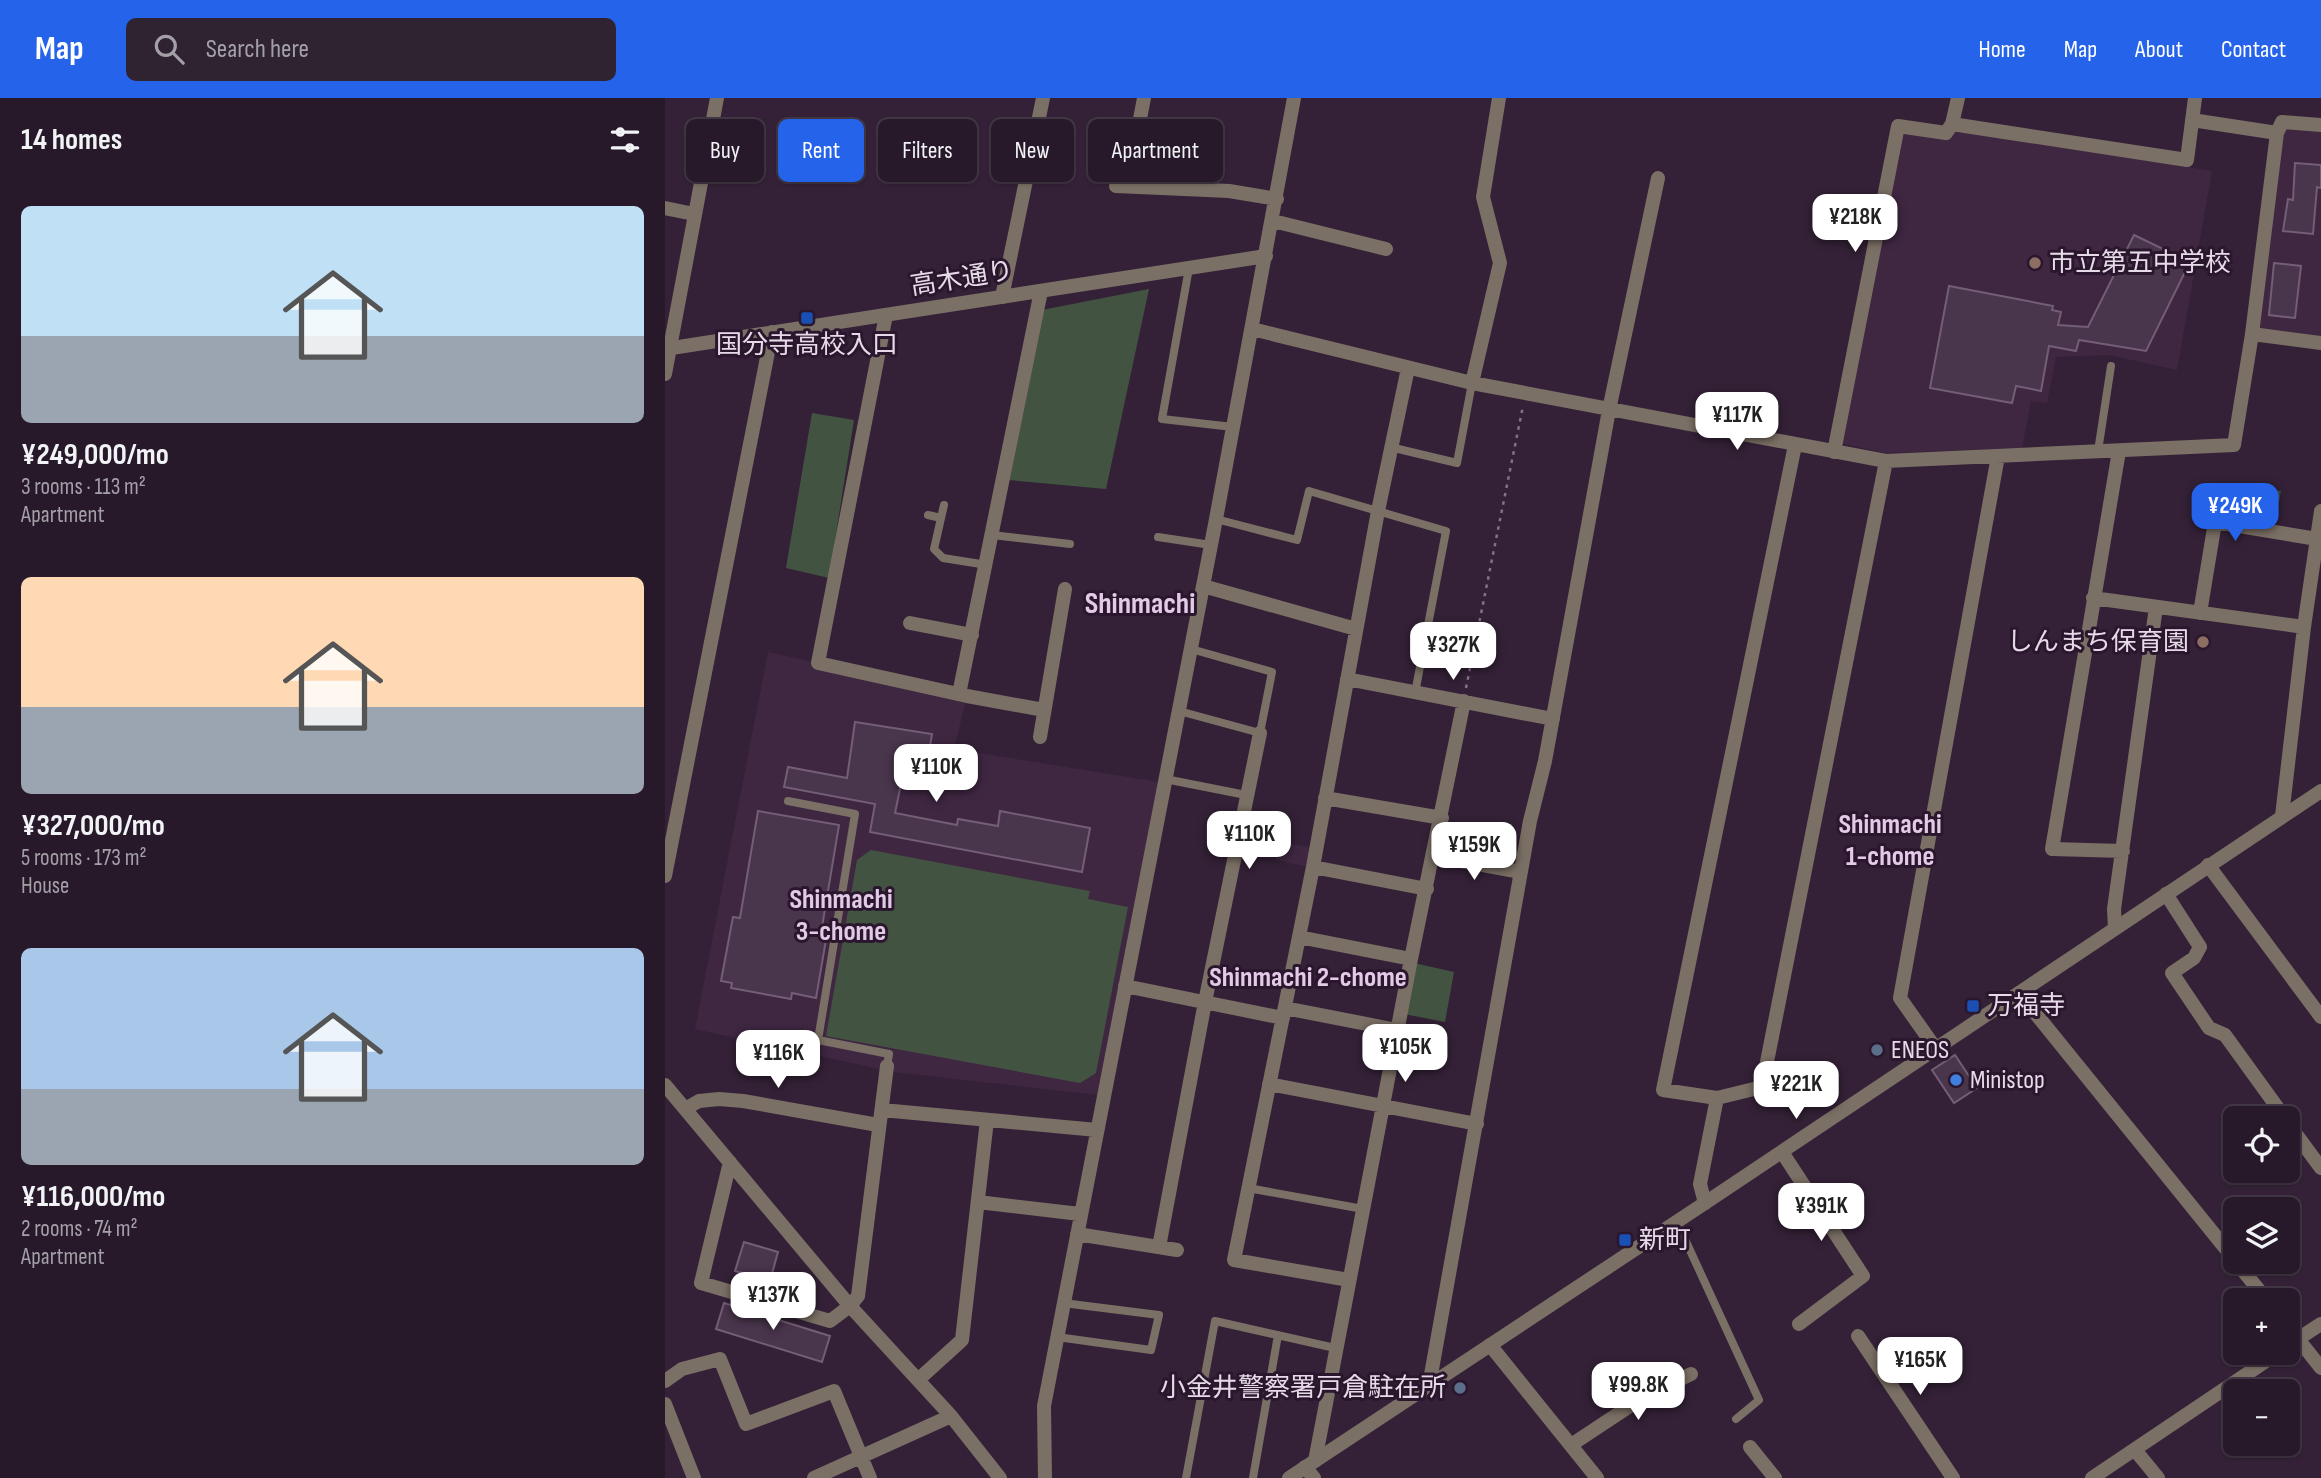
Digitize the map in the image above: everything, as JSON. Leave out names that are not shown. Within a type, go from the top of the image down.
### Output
[{"type":"street","points":[[665,374],[667,348],[717,98]]},
{"type":"street","points":[[1002,298],[1043,98]]},
{"type":"street","points":[[1140,119],[1144,98]]},
{"type":"street","points":[[1045,1478],[1044,1406],[1273,221],[1294,98]]},
{"type":"street","points":[[1472,383],[1500,263],[1483,197],[1499,98]]},
{"type":"street","points":[[1834,452],[1898,126],[1946,133],[1952,124],[1958,98]]},
{"type":"street","points":[[1952,124],[2186,160],[2195,98]]},
{"type":"street","points":[[2192,120],[2277,133]]},
{"type":"street","points":[[1252,329],[1472,383],[1886,461],[2234,446],[2252,334],[2277,133],[2282,122],[2321,125]]},
{"type":"street","points":[[1429,1386],[1521,872],[1553,719],[1609,410],[1657,178]]},
{"type":"street","points":[[1116,186],[1230,191],[1277,199]]},
{"type":"street","points":[[665,208],[694,214]]},
{"type":"street","points":[[1273,221],[1385,249]]},
{"type":"street","name":"高木通り","points":[[667,348],[1266,256]]},
{"type":"street","points":[[959,694],[1041,291]]},
{"type":"street","points":[[886,315],[818,663],[1044,710]]},
{"type":"street","points":[[665,876],[772,332]]},
{"type":"street","points":[[2252,334],[2321,343]]},
{"type":"street","points":[[1349,1280],[1234,1260],[1313,867],[1390,447],[1408,368]]},
{"type":"street","points":[[1795,445],[1663,1090],[1717,1098],[1762,1087],[1886,461]]},
{"type":"street","points":[[2119,451],[2052,849],[2123,851]]},
{"type":"street","points":[[1935,1049],[1901,998],[1998,456]]},
{"type":"street","points":[[2282,816],[2304,627],[2321,511]]},
{"type":"street","points":[[2200,613],[2215,522],[2317,539]]},
{"type":"street","points":[[1203,586],[1356,629]]},
{"type":"street","points":[[1040,737],[1065,589]]},
{"type":"street","points":[[2093,598],[2304,627]]},
{"type":"street","points":[[2115,928],[2114,909],[2156,607]]},
{"type":"street","points":[[910,623],[972,635]]},
{"type":"street","points":[[1347,679],[1553,719]]},
{"type":"street","points":[[1311,1469],[1464,701]]},
{"type":"street","points":[[1159,1247],[1259,733]]},
{"type":"street","points":[[1289,1478],[1311,1469],[1490,1345],[2321,791]]},
{"type":"street","points":[[1325,798],[1442,818]]},
{"type":"street","points":[[1434,856],[1521,872]]},
{"type":"street","points":[[2208,865],[2321,1017]]},
{"type":"street","points":[[1313,867],[1427,889]]},
{"type":"street","points":[[2166,894],[2200,947],[2194,958],[2172,973],[2209,1028],[2225,1035],[2276,1106]]},
{"type":"street","points":[[1299,937],[1411,959]]},
{"type":"street","points":[[1125,986],[1205,1002],[1397,1030]]},
{"type":"street","points":[[2019,993],[2223,1246]]},
{"type":"street","points":[[730,1162],[701,1283],[830,1321],[850,1306],[857,1296],[887,1066]]},
{"type":"street","points":[[1269,1084],[1477,1124]]},
{"type":"street","points":[[665,1085],[850,1306],[951,1416],[1000,1478]]},
{"type":"street","points":[[1705,1203],[1700,1184],[1717,1098]]},
{"type":"street","points":[[685,1109],[699,1101],[719,1099],[878,1125]]},
{"type":"street","points":[[882,1110],[1097,1130]]},
{"type":"street","points":[[919,1379],[962,1340],[987,1120]]},
{"type":"street","points":[[2300,1139],[2321,1168]]},
{"type":"street","points":[[1782,1152],[1863,1276],[1799,1324]]},
{"type":"street","points":[[978,1202],[1080,1214]]},
{"type":"street","points":[[1077,1234],[1177,1250]]},
{"type":"street","points":[[2246,1274],[2257,1288]]},
{"type":"street","points":[[2300,1338],[2321,1324]]},
{"type":"street","points":[[1858,1336],[1953,1478]]},
{"type":"street","points":[[1490,1345],[1597,1478]]},
{"type":"street","points":[[2300,1349],[2321,1368]]},
{"type":"street","points":[[665,1381],[682,1368],[720,1359],[746,1424],[834,1391],[870,1478]]},
{"type":"street","points":[[2092,1478],[2260,1365]]},
{"type":"street","points":[[1571,1445],[1642,1398],[1691,1374]]},
{"type":"street","points":[[665,1404],[694,1478]]},
{"type":"street","points":[[814,1478],[951,1416]]},
{"type":"street","points":[[1750,1447],[1775,1478]]},
{"type":"street","points":[[2135,1450],[2158,1478]]},
{"type":"lane","points":[[1189,268],[1162,419],[1233,427]]},
{"type":"lane","points":[[2098,451],[2111,366]]},
{"type":"lane","points":[[1390,447],[1457,463],[1472,383]]},
{"type":"lane","points":[[1216,519],[1297,540],[1309,491],[1446,531],[1415,693]]},
{"type":"lane","points":[[944,505],[934,550],[943,558],[986,565]]},
{"type":"lane","points":[[928,515],[941,518]]},
{"type":"lane","points":[[992,535],[1070,544]]},
{"type":"lane","points":[[1158,537],[1211,545]]},
{"type":"lane","points":[[1179,711],[1259,733],[1272,672],[1191,649]]},
{"type":"lane","points":[[1165,779],[1246,795]]},
{"type":"lane","points":[[788,801],[855,814],[818,1040],[889,1054],[887,1066]]},
{"type":"lane","points":[[1248,1188],[1363,1209]]},
{"type":"lane","points":[[1677,1222],[1759,1400],[1736,1419]]},
{"type":"lane","points":[[1057,1337],[1151,1350],[1159,1315],[1063,1303]]},
{"type":"lane","points":[[1186,1478],[1215,1321],[1335,1348]]},
{"type":"lane","points":[[1252,1478],[1278,1335]]},
{"type":"path","points":[[1464,701],[1525,394]]},
{"type":"shaded area","points":[[2285,127],[2321,130],[2321,337],[2256,330]]},
{"type":"shaded area","name":"市立第五中学校","points":[[1956,130],[2212,171],[2177,370],[2109,355],[2056,357],[2047,403],[2031,401],[2022,448],[1886,453],[1840,443],[1900,132]]},
{"type":"shaded area","points":[[768,652],[967,696],[954,749],[1159,782],[1098,1095],[894,1072],[695,1029]]},
{"type":"shaded area","points":[[1280,841],[1313,848],[1309,867],[1276,860]]},
{"type":"green space","points":[[1149,289],[1106,489],[1009,480],[1037,311]]},
{"type":"green space","points":[[812,413],[854,420],[829,578],[786,568]]},
{"type":"green space","points":[[2255,488],[2281,491],[2274,529],[2248,525]]},
{"type":"green space","points":[[871,850],[1090,891],[1088,899],[1128,907],[1096,1073],[1080,1083],[826,1036],[857,860]]},
{"type":"green space","points":[[1414,963],[1454,972],[1445,1022],[1404,1014]]},
{"type":"building","points":[[2295,163],[2321,165],[2321,188],[2317,187],[2313,234],[2283,231],[2288,199],[2293,200]]},
{"type":"building","points":[[2134,235],[2190,262],[2146,351],[2079,340],[2076,351],[2049,346],[2041,391],[2016,386],[2012,403],[1930,388],[1949,286],[2053,306],[2052,310],[2061,312],[2058,325],[2088,327]]},
{"type":"building","points":[[2274,263],[2301,266],[2295,318],[2269,315]]},
{"type":"building","points":[[855,722],[932,734],[925,777],[903,774],[895,813],[957,825],[958,819],[998,826],[1000,811],[1090,828],[1082,872],[870,832],[875,804],[784,787],[788,767],[847,778]]},
{"type":"building","points":[[758,811],[839,825],[821,933],[827,934],[816,998],[792,993],[791,999],[731,988],[732,983],[721,981],[733,917],[740,918]]},
{"type":"building","points":[[1955,1055],[1977,1088],[1954,1103],[1932,1070]]},
{"type":"building","points":[[744,1242],[778,1252],[770,1281],[735,1271]]},
{"type":"building","points":[[724,1303],[830,1336],[822,1362],[716,1329]]},
{"type":"place","name":"市立第五中学校","points":[[2035,263]]},
{"type":"place","name":"国分寺高校入口","points":[[807,318]]},
{"type":"place","name":"しんまち保育園","points":[[2203,642]]},
{"type":"place","name":"万福寺","points":[[1973,1006]]},
{"type":"place","name":"ENEOS","points":[[1877,1050]]},
{"type":"place","name":"Ministop","points":[[1956,1080]]},
{"type":"place","name":"新町","points":[[1625,1240]]},
{"type":"place","name":"小金井警察署戸倉駐在所","points":[[1460,1388]]},
{"type":"district","name":"Shinmachi","points":[[1140,604]]},
{"type":"district","name":"Shinmachi 1-chome","points":[[1890,840]]},
{"type":"district","name":"Shinmachi 3-chome","points":[[841,915]]},
{"type":"district","name":"Shinmachi 2-chome","points":[[1308,977]]}]
